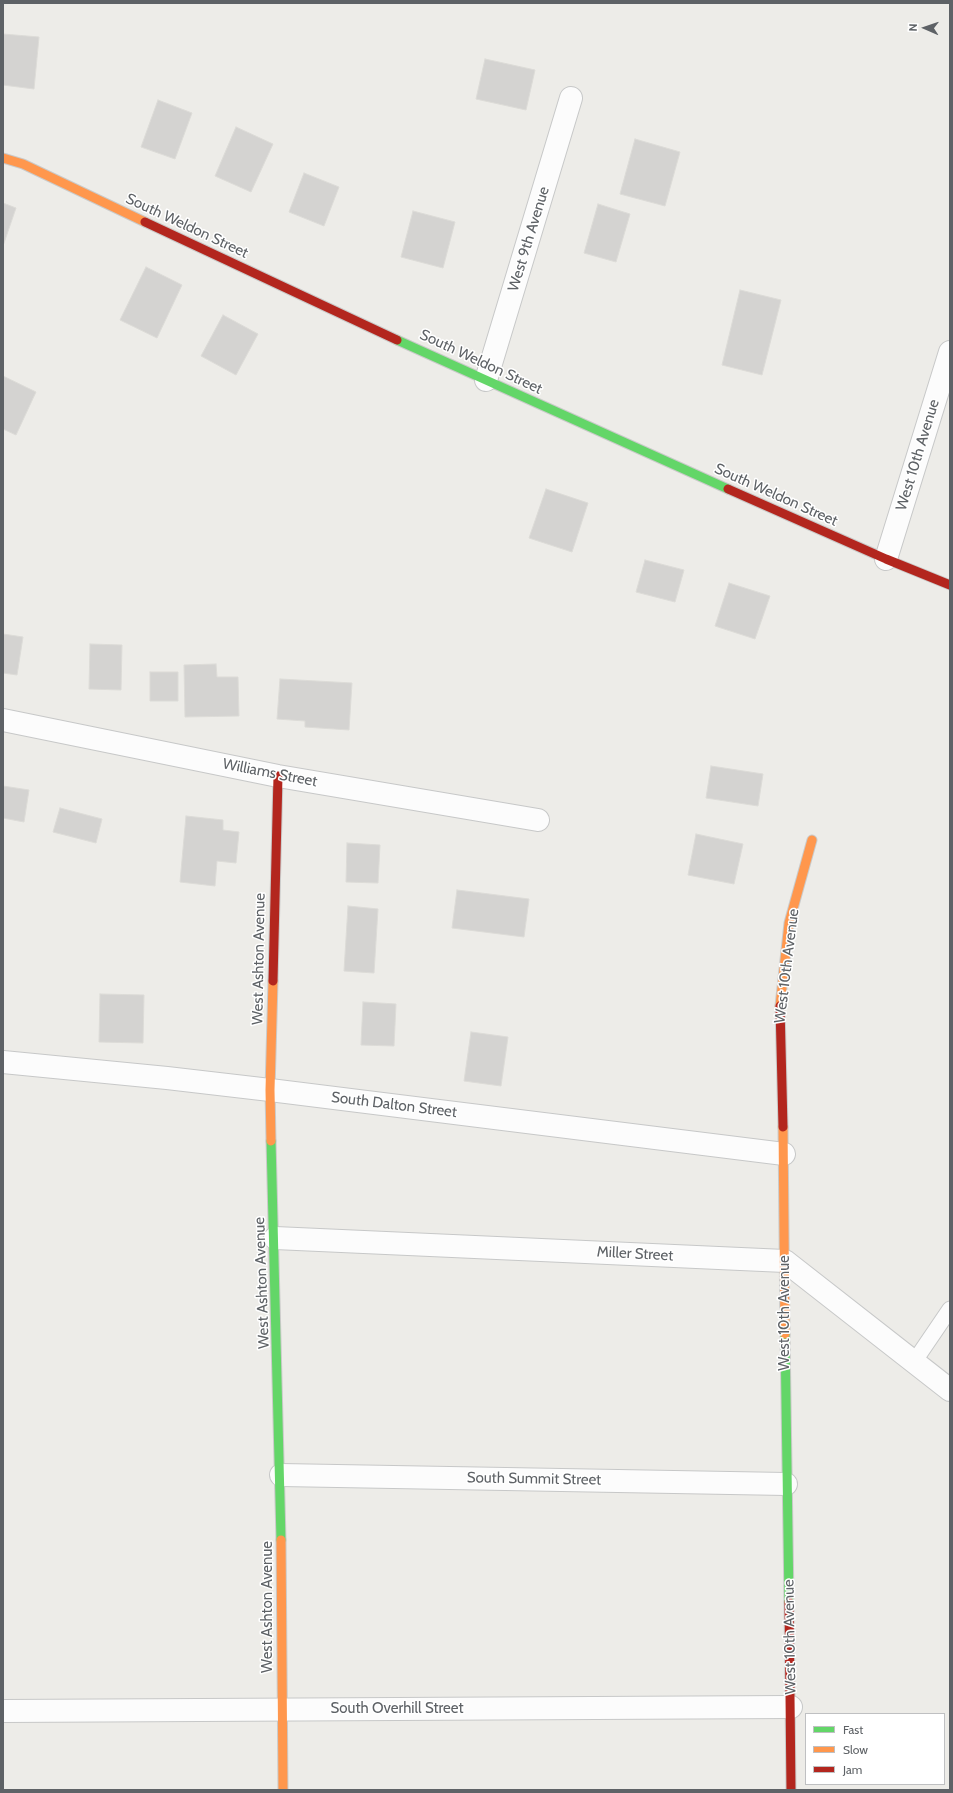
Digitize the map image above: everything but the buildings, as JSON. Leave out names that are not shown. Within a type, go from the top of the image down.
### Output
[{"type":"street","name":"West 9th Avenue","points":[[486,380],[571,98]]},
{"type":"street","name":"South Weldon Street","points":[[3,158],[23,164],[308,299],[486,380],[886,559],[950,585]]},
{"type":"street","name":"West 10th Avenue","points":[[886,559],[950,352]]},
{"type":"street","name":"Williams Street","points":[[3,720],[278,776],[538,820]]},
{"type":"street","name":"West Ashton Avenue","points":[[278,776],[270,1090],[281,1475],[283,1790]]},
{"type":"street","name":"West 10th Avenue","points":[[792,1790],[792,1707],[786,1484],[784,1154],[779,1012],[789,923],[812,840]]},
{"type":"street","name":"South Dalton Street","points":[[3,1062],[270,1090],[784,1154]]},
{"type":"street","name":"Miller Street","points":[[275,1238],[785,1260]]},
{"type":"street","points":[[785,1260],[950,1390]]},
{"type":"street","name":"South Summit Street","points":[[281,1475],[786,1484]]},
{"type":"street","name":"South Overhill Street","points":[[3,1711],[792,1707]]},
{"type":"lane","points":[[914,1362],[950,1309]]},
{"type":"traffic: fast","points":[[397,340],[728,489]]},
{"type":"traffic: fast","points":[[271,1141],[281,1540]]},
{"type":"traffic: fast","points":[[785,1334],[789,1602]]},
{"type":"traffic: slow","points":[[3,158],[23,164],[145,222]]},
{"type":"traffic: slow","points":[[780,1006],[789,923],[812,840]]},
{"type":"traffic: slow","points":[[271,1141],[270,1090],[273,981]]},
{"type":"traffic: slow","points":[[783,1127],[785,1334]]},
{"type":"traffic: slow","points":[[281,1540],[283,1790]]},
{"type":"traffic: jam","points":[[145,222],[397,340]]},
{"type":"traffic: jam","points":[[728,489],[886,559],[950,585]]},
{"type":"traffic: jam","points":[[273,981],[278,776]]},
{"type":"traffic: jam","points":[[780,1006],[783,1127]]},
{"type":"traffic: jam","points":[[789,1602],[791,1790]]}]
